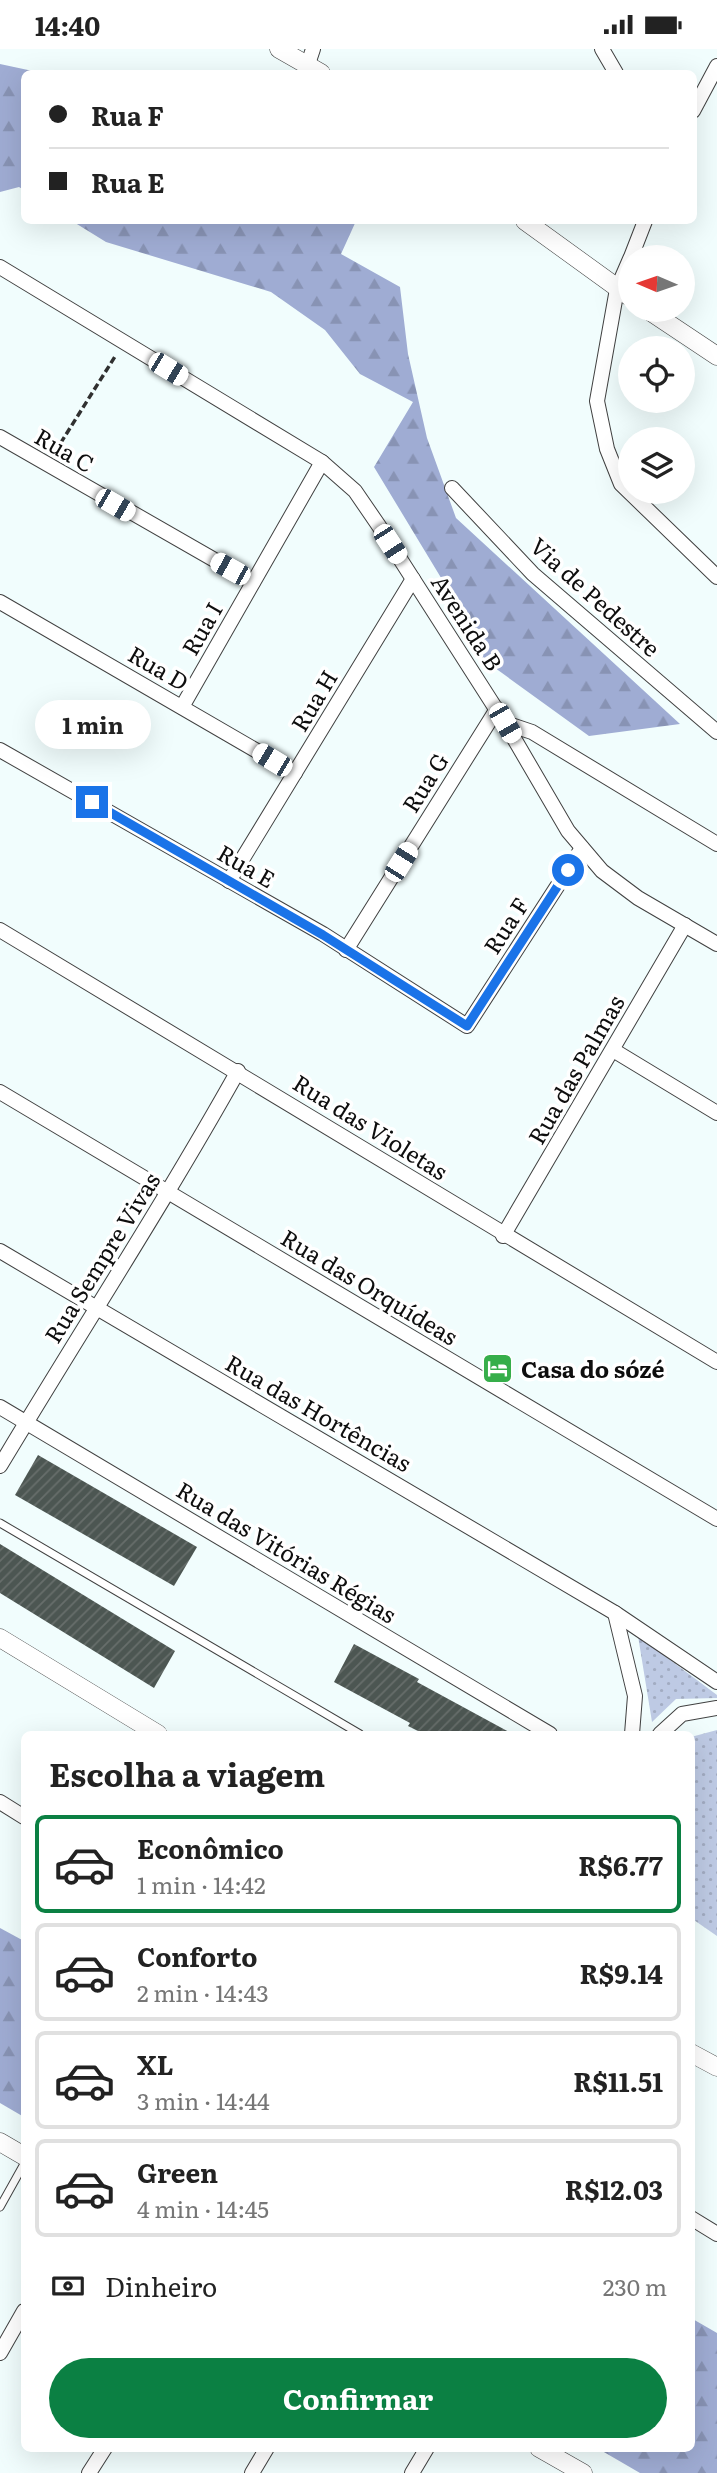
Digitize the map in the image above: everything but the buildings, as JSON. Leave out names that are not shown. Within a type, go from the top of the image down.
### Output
[{"type":"street","points":[[279,49],[314,62]]},
{"type":"street","points":[[602,49],[614,70]]},
{"type":"street","points":[[697,104],[717,66]]},
{"type":"street","points":[[529,224],[618,289]]},
{"type":"street","points":[[635,245],[644,224]]},
{"type":"street","name":"Avenida B","points":[[0,267],[322,462],[355,491],[505,723],[568,831],[602,871],[638,898],[717,944]]},
{"type":"street","points":[[618,317],[597,401],[607,449],[621,484],[717,577]]},
{"type":"street","points":[[666,322],[717,356]]},
{"type":"street","name":"Rua C","points":[[0,437],[253,582]]},
{"type":"street","name":"Rua I","points":[[182,707],[322,462]]},
{"type":"street","name":"Via de Pedestre","points":[[452,488],[533,574],[717,732]]},
{"type":"street","name":"Rua H","points":[[229,881],[413,579]]},
{"type":"street","name":"Rua D","points":[[0,602],[295,773]]},
{"type":"street","name":"Rua G","points":[[346,950],[496,709]]},
{"type":"street","points":[[505,723],[532,733],[717,844]]},
{"type":"street","name":"Rua E","points":[[0,750],[346,950],[467,1026]]},
{"type":"street","name":"Rua F","points":[[467,1026],[582,848]]},
{"type":"street","name":"Rua das Palmas","points":[[503,1236],[685,925]]},
{"type":"street","name":"Rua das Violetas","points":[[0,930],[238,1071],[503,1236],[717,1362]]},
{"type":"street","points":[[613,1049],[717,1112]]},
{"type":"street","name":"Rua Sempre Vivas","points":[[0,1467],[95,1307],[169,1193],[238,1071]]},
{"type":"street","name":"Rua das Orquídeas","points":[[0,1092],[717,1519]]},
{"type":"street","name":"Rua das Hortências","points":[[0,1251],[615,1613],[717,1682]]},
{"type":"street","name":"Rua das Vitórias Régias","points":[[0,1407],[545,1731]]},
{"type":"street","points":[[615,1613],[635,1696],[632,1731]]},
{"type":"street","points":[[0,1637],[153,1731]]},
{"type":"street","points":[[663,1731],[682,1714],[717,1708]]},
{"type":"street","points":[[0,1802],[21,1815]]},
{"type":"street","points":[[695,2055],[717,2067]]},
{"type":"street","points":[[0,2142],[21,2154]]},
{"type":"street","points":[[695,2220],[717,2234]]},
{"type":"street","points":[[0,2353],[21,2317]]},
{"type":"street","points":[[89,2473],[102,2452]]},
{"type":"street","points":[[252,2473],[265,2452]]},
{"type":"street","points":[[412,2473],[425,2452]]},
{"type":"street","points":[[545,2452],[575,2471]]},
{"type":"lane","points":[[0,1523],[355,1731]]},
{"type":"lane","points":[[0,2207],[21,2169]]},
{"type":"path","points":[[47,466],[124,342]]},
{"type":"green space","points":[[0,64],[28,70],[21,70],[21,188],[0,192]]},
{"type":"green space","points":[[77,224],[355,224],[341,254],[400,287],[408,354],[427,438],[456,518],[680,724],[589,736],[477,655],[446,586],[374,467],[413,402],[360,374],[325,330],[271,292],[106,242]]},
{"type":"green space","points":[[0,1928],[21,1939],[21,2115],[0,2103]]},
{"type":"green space","points":[[695,2320],[717,2333],[717,2473],[640,2473],[604,2452],[695,2452]]},
{"type":"shaded area","points":[[638,1636],[717,1695],[717,1698],[676,1699],[652,1722]]},
{"type":"shaded area","points":[[717,1730],[717,1936],[695,1921],[695,1736]]},
{"type":"place","name":"Casa do sózé","points":[[498,1368]]},
{"type":"route","points":[[92,802],[323,935],[467,1026],[568,870]]}]
